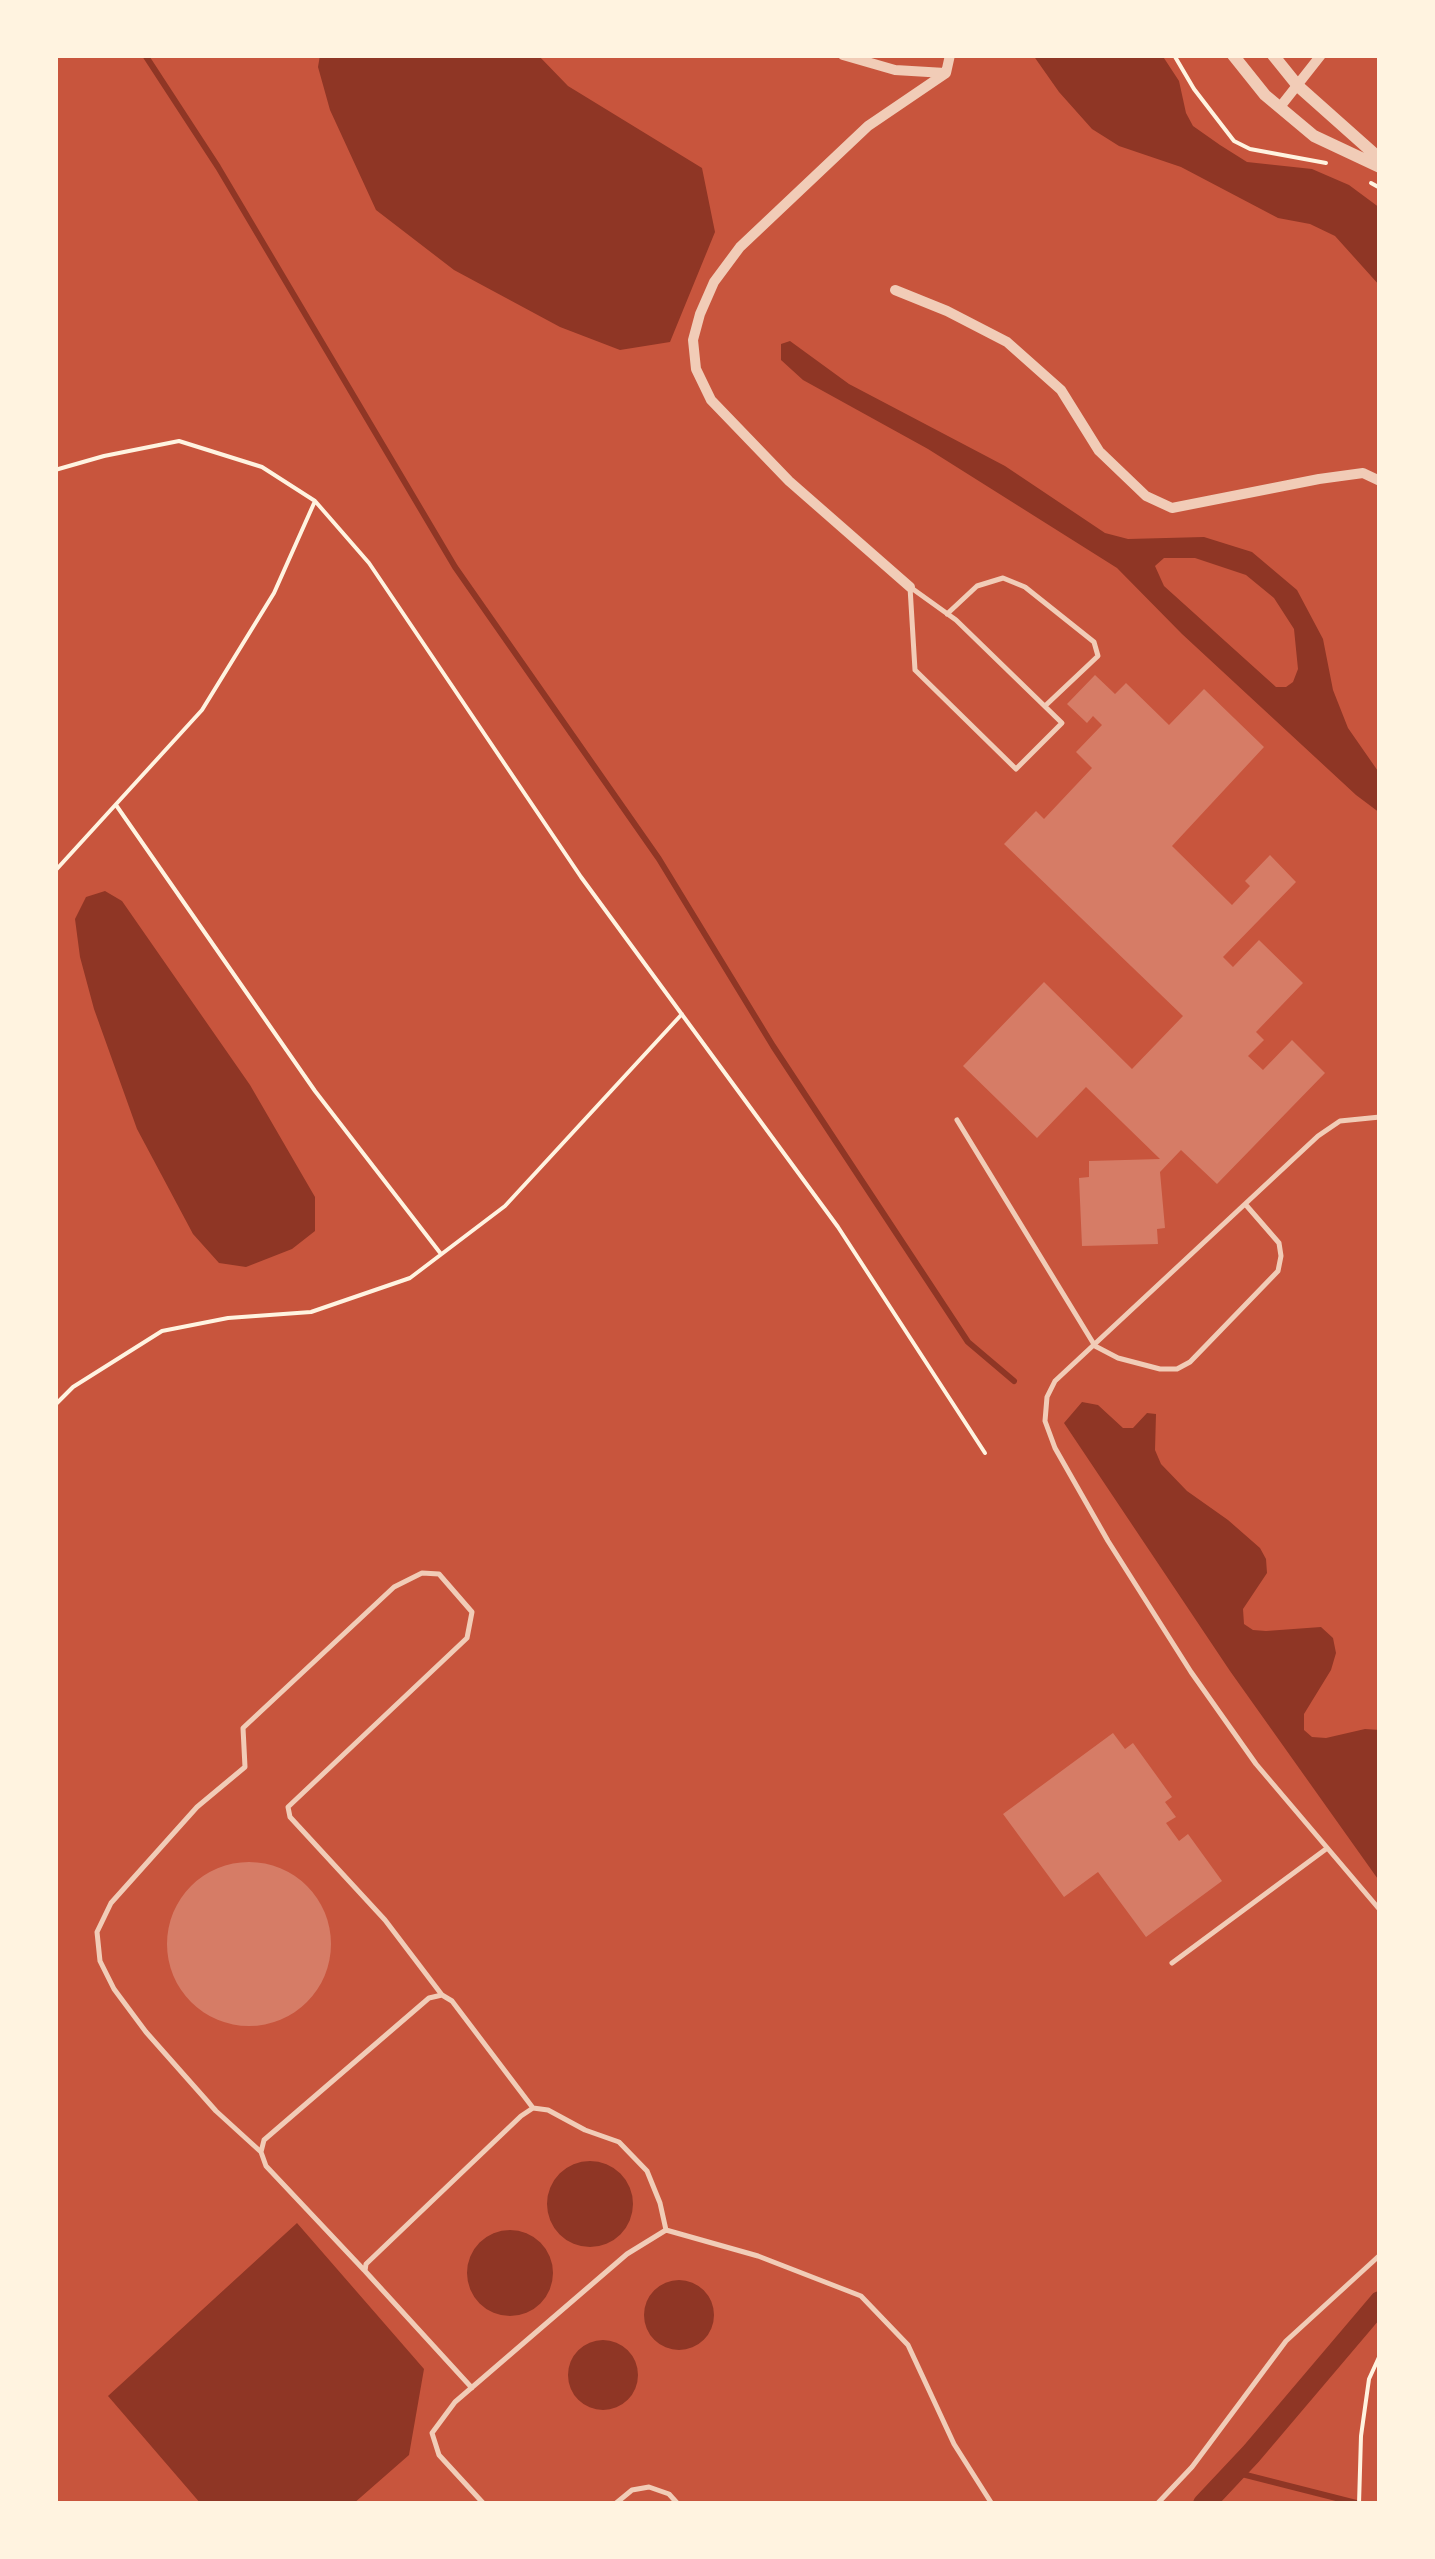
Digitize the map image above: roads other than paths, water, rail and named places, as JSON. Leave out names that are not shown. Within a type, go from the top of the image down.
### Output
[{"type":"street","points":[[843,55],[895,70],[946,73]]},
{"type":"street","points":[[910,587],[790,481],[710,400],[696,369],[693,340],[714,282],[740,246],[868,126],[946,73],[950,55]]},
{"type":"street","points":[[1233,55],[1280,108],[1314,136],[1380,167]]},
{"type":"street","points":[[1273,55],[1298,86],[1380,159]]},
{"type":"street","points":[[1280,108],[1320,55]]},
{"type":"street","points":[[896,290],[947,310],[1008,342],[1061,390],[1100,451],[1146,496],[1172,508],[1363,473],[1380,480]]},
{"type":"lane","points":[[946,614],[977,586],[1002,578],[1026,586],[1094,642],[1098,656],[1045,706]]},
{"type":"lane","points":[[910,587],[946,614],[1062,723],[1016,769],[915,670],[910,587]]},
{"type":"lane","points":[[1380,1117],[1340,1121],[1318,1136],[1056,1381],[1047,1397],[1045,1421],[1108,1541],[1190,1672],[1256,1764],[1380,1910]]},
{"type":"lane","points":[[957,1120],[1095,1346],[1118,1358],[1160,1370],[1178,1369],[1190,1362],[1278,1271],[1282,1256],[1279,1243],[1246,1205]]},
{"type":"lane","points":[[472,2388],[266,2166],[261,2152],[216,2111],[146,2032],[114,1989],[100,1960],[97,1932],[111,1903],[197,1808],[245,1767],[243,1728],[394,1587],[422,1573],[439,1574],[472,1612],[466,1638],[288,1807],[290,1817],[385,1920],[533,2108],[548,2110],[619,2142],[634,2154],[660,2203],[666,2230]]},
{"type":"lane","points":[[1172,1963],[1326,1849]]},
{"type":"lane","points":[[261,2152],[264,2140],[428,1998],[442,1995]]},
{"type":"lane","points":[[365,2271],[366,2264],[401,2228],[533,2108]]},
{"type":"lane","points":[[484,2504],[439,2455],[432,2433],[455,2402],[628,2254],[666,2230],[758,2256],[862,2296],[908,2344],[954,2444],[992,2504]]},
{"type":"lane","points":[[1157,2504],[1192,2467],[1286,2341],[1380,2255]]},
{"type":"lane","points":[[615,2504],[632,2490],[650,2488],[669,2494],[678,2504]]},
{"type":"waterway","points":[[145,55],[218,167],[455,567],[659,859],[773,1046],[968,1342],[1014,1381]]},
{"type":"waterway","points":[[1204,2504],[1380,2302]]},
{"type":"waterway","points":[[1234,2472],[1360,2504]]}]
